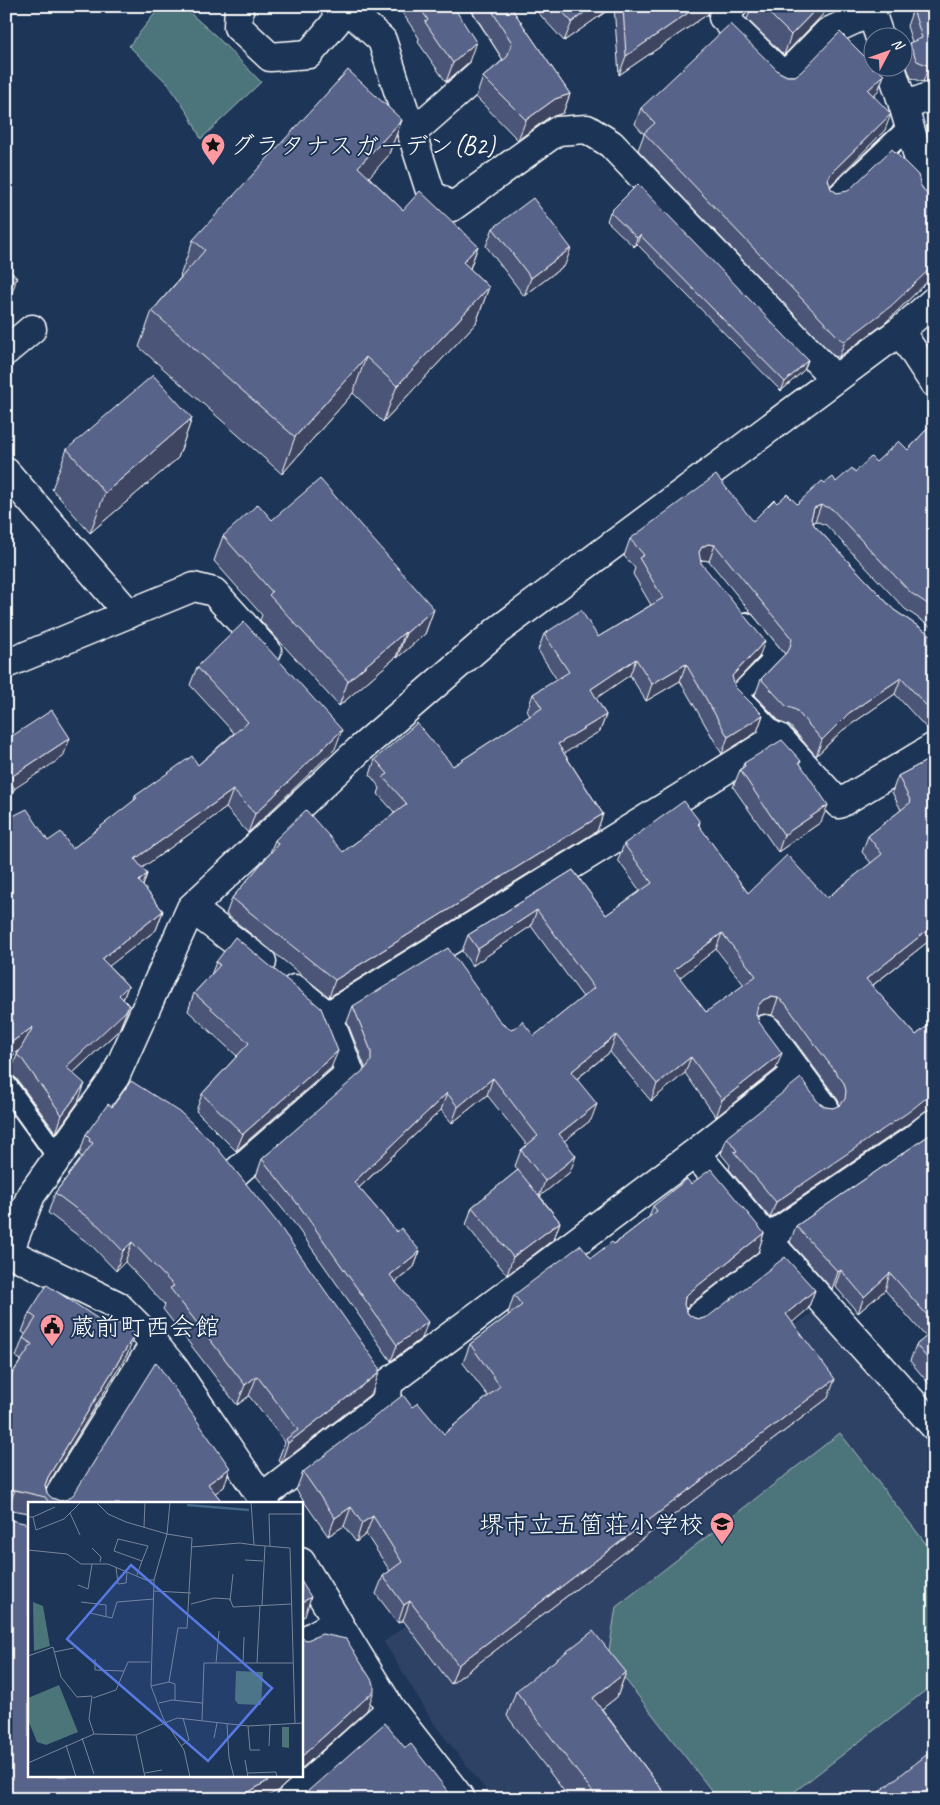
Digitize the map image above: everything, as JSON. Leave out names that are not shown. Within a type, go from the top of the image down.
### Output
[{"type":"street","points":[[239,6],[238,27],[270,57],[309,54],[336,22],[337,6]]},
{"type":"street","points":[[344,6],[382,40],[431,194],[452,207],[557,130],[587,129],[611,144],[835,379]]},
{"type":"street","points":[[412,133],[489,65],[451,6]]},
{"type":"street","points":[[734,6],[723,17],[784,77],[828,32],[870,9],[877,28]]},
{"type":"street","points":[[893,78],[930,198],[934,202]]},
{"type":"street","points":[[906,117],[934,95]]},
{"type":"street","points":[[371,1359],[388,1383],[387,1401],[264,1500],[174,1368],[117,1304],[7,1255],[31,1195],[115,1076],[191,908],[358,751],[496,631],[900,331],[934,301]]},
{"type":"street","points":[[6,351],[32,329]]},
{"type":"street","points":[[900,331],[934,383]]},
{"type":"street","points":[[6,472],[129,614]]},
{"type":"street","points":[[6,664],[194,586],[214,592],[286,672]]},
{"type":"street","points":[[338,730],[358,751]]},
{"type":"street","points":[[328,1016],[448,953],[778,737],[839,804],[934,747]]},
{"type":"street","points":[[191,908],[238,942],[328,1016],[350,1073],[234,1174]]},
{"type":"street","points":[[766,1029],[826,1109]]},
{"type":"street","points":[[388,1383],[695,1153],[798,1072]]},
{"type":"street","points":[[115,1076],[138,1091]]},
{"type":"street","points":[[693,1322],[774,1246],[934,1123]]},
{"type":"street","points":[[218,1153],[252,1196]]},
{"type":"street","points":[[695,1153],[774,1246],[934,1426]]},
{"type":"street","points":[[55,1502],[154,1344]]},
{"type":"street","points":[[302,1564],[391,1709],[461,1799]]},
{"type":"street","points":[[302,1642],[338,1622]]},
{"type":"street","points":[[291,1799],[391,1709]]},
{"type":"lane","points":[[834,198],[906,117]]},
{"type":"lane","points":[[734,608],[775,658],[738,694],[778,737]]},
{"type":"lane","points":[[6,1085],[58,1157]]},
{"type":"shaded area","name":"堺市立五箇荘小学校","points":[[814,1311],[934,1448],[934,1799],[493,1799],[435,1725],[384,1642]]},
{"type":"green space","points":[[161,6],[182,6],[216,36],[261,82],[201,139],[189,115],[168,84],[129,46]]},
{"type":"green space","points":[[840,1433],[934,1554],[934,1684],[785,1799],[718,1799],[608,1657],[616,1607]]},
{"type":"building","points":[[419,6],[453,6],[476,42],[453,63],[425,22],[428,20]]},
{"type":"building","points":[[489,6],[510,6],[570,94],[555,99],[526,120],[483,77],[507,57],[512,43]]},
{"type":"building","points":[[557,6],[593,6],[572,22]]},
{"type":"building","points":[[623,6],[698,6],[626,56]]},
{"type":"building","points":[[762,6],[819,6],[791,35]]},
{"type":"building","points":[[922,6],[934,6],[934,65],[929,66],[917,61],[912,50],[912,42],[922,38],[913,9]]},
{"type":"building","points":[[730,24],[779,72],[787,76],[795,76],[801,72],[840,32],[862,54],[862,78],[881,78],[868,90],[891,114],[831,173],[828,179],[831,189],[837,193],[848,191],[892,149],[918,175],[921,186],[929,197],[934,200],[934,265],[891,306],[845,341],[840,339],[644,133],[655,123],[641,108]]},
{"type":"building","points":[[348,70],[402,120],[358,167],[403,210],[420,191],[478,246],[463,262],[489,287],[397,386],[366,357],[295,437],[152,311],[205,250],[193,240]]},
{"type":"building","points":[[638,184],[808,360],[785,382],[640,235],[637,238],[610,212]]},
{"type":"building","points":[[533,198],[571,248],[531,278],[493,228]]},
{"type":"building","points":[[6,266],[17,278],[6,288]]},
{"type":"building","points":[[153,375],[192,418],[105,493],[67,449]]},
{"type":"building","points":[[934,421],[934,608],[911,593],[832,509],[821,505],[814,508],[811,519],[814,525],[894,610],[934,637],[934,714],[901,678],[849,713],[822,740],[796,710],[786,706],[761,679],[789,650],[792,639],[715,545],[708,544],[702,547],[699,552],[701,563],[765,641],[732,676],[735,687],[763,715],[728,737],[686,664],[652,684],[636,659],[591,689],[606,715],[558,744],[603,814],[335,980],[232,898],[278,844],[275,840],[306,810],[343,852],[407,804],[383,777],[388,774],[375,759],[417,723],[453,766],[542,708],[533,694],[569,672],[544,634],[581,610],[598,637],[663,598],[639,558],[644,555],[630,539],[716,475],[753,521],[774,500],[777,503],[787,494],[797,504],[822,481],[825,483],[833,477],[836,482],[852,468],[855,472],[871,457],[876,462],[899,441],[908,450]]},
{"type":"building","points":[[320,479],[434,609],[348,681],[269,595],[272,592],[223,536],[258,504],[272,520]]},
{"type":"building","points":[[244,622],[342,730],[255,814],[233,790],[135,859],[147,874],[139,881],[163,911],[102,959],[128,986],[119,995],[129,1005],[126,1011],[66,1067],[85,1084],[62,1115],[22,1059],[17,1055],[33,1027],[6,1046],[6,813],[13,816],[27,809],[48,841],[61,832],[72,849],[137,798],[135,796],[192,756],[198,765],[248,722],[197,667]]},
{"type":"building","points":[[52,710],[70,738],[8,779],[15,789],[6,795],[6,740]]},
{"type":"building","points":[[782,740],[801,761],[799,762],[828,805],[784,835],[740,770],[745,766],[744,763]]},
{"type":"building","points":[[934,757],[934,925],[866,979],[916,1035],[934,1021],[934,1093],[776,1202],[734,1152],[737,1151],[727,1137],[801,1078],[818,1102],[825,1107],[833,1108],[840,1105],[845,1099],[846,1091],[844,1083],[785,1003],[778,998],[770,997],[763,1000],[758,1006],[756,1014],[759,1022],[782,1053],[722,1100],[691,1057],[657,1084],[616,1035],[571,1072],[597,1104],[559,1134],[576,1156],[545,1181],[521,1150],[538,1136],[493,1078],[458,1107],[447,1093],[354,1182],[397,1232],[401,1228],[420,1251],[390,1275],[428,1322],[397,1345],[300,1207],[262,1159],[366,1068],[371,1061],[371,1051],[353,1006],[448,948],[502,1024],[511,1029],[518,1026],[522,1021],[534,1036],[594,988],[537,910],[478,949],[468,935],[573,870],[606,915],[652,883],[624,844],[684,801],[700,822],[698,824],[748,893],[787,855],[827,898],[882,854],[868,836],[911,802],[898,776]],"holes":[[[722,933],[756,976],[706,1012],[674,970]]]},
{"type":"building","points":[[235,937],[321,1008],[338,1051],[243,1134],[202,1094],[249,1043],[194,993],[220,965],[216,962]]},
{"type":"building","points":[[131,1081],[180,1112],[214,1144],[276,1221],[379,1367],[379,1373],[288,1443],[286,1439],[298,1430],[257,1376],[245,1385],[170,1288],[174,1286],[132,1242],[123,1251],[99,1226],[55,1193],[93,1143],[89,1141],[90,1138],[86,1134],[108,1104],[112,1107]]},
{"type":"building","points":[[934,1132],[934,1323],[890,1273],[864,1297],[841,1270],[838,1272],[796,1226]]},
{"type":"building","points":[[711,1169],[764,1233],[685,1297],[684,1305],[688,1314],[694,1318],[701,1319],[709,1316],[785,1257],[815,1290],[786,1314],[835,1379],[458,1665],[410,1601],[404,1605],[383,1576],[402,1562],[373,1516],[362,1523],[351,1507],[335,1518],[303,1472],[403,1395],[412,1407],[418,1403],[444,1434],[500,1386],[470,1344],[522,1305],[514,1295],[581,1245],[591,1258],[612,1242],[614,1244],[657,1211],[653,1206],[687,1179],[691,1184]]},
{"type":"building","points":[[518,1170],[560,1222],[513,1257],[472,1207]]},
{"type":"building","points":[[47,1285],[106,1324],[110,1318],[135,1334],[48,1477],[45,1485],[47,1493],[52,1498],[60,1501],[68,1499],[74,1494],[156,1362],[230,1468],[208,1484],[222,1502],[49,1502],[45,1497],[15,1490],[6,1491],[6,1383],[32,1344],[23,1338],[36,1318],[29,1313]]},
{"type":"building","points":[[934,1330],[934,1366],[916,1345]]},
{"type":"building","points":[[6,1519],[28,1524],[28,1778],[273,1778],[237,1799],[6,1799]]},
{"type":"building","points":[[302,1583],[311,1597],[302,1602]]},
{"type":"building","points":[[593,1631],[626,1672],[593,1698],[669,1799],[598,1799],[516,1691]]},
{"type":"building","points":[[322,1634],[346,1639],[374,1684],[374,1691],[302,1756],[302,1638],[307,1640]]},
{"type":"building","points":[[385,1723],[405,1748],[411,1744],[453,1798],[299,1799]]},
{"type":"building","points":[[934,1749],[934,1799],[886,1799],[880,1791]]},
{"type":"place","name":"グラタナスガーデン(B2)","points":[[213,166]]},
{"type":"place","name":"蔵前町西会館","points":[[52,1347]]},
{"type":"place","name":"堺市立五箇荘小学校","points":[[722,1545]]}]
